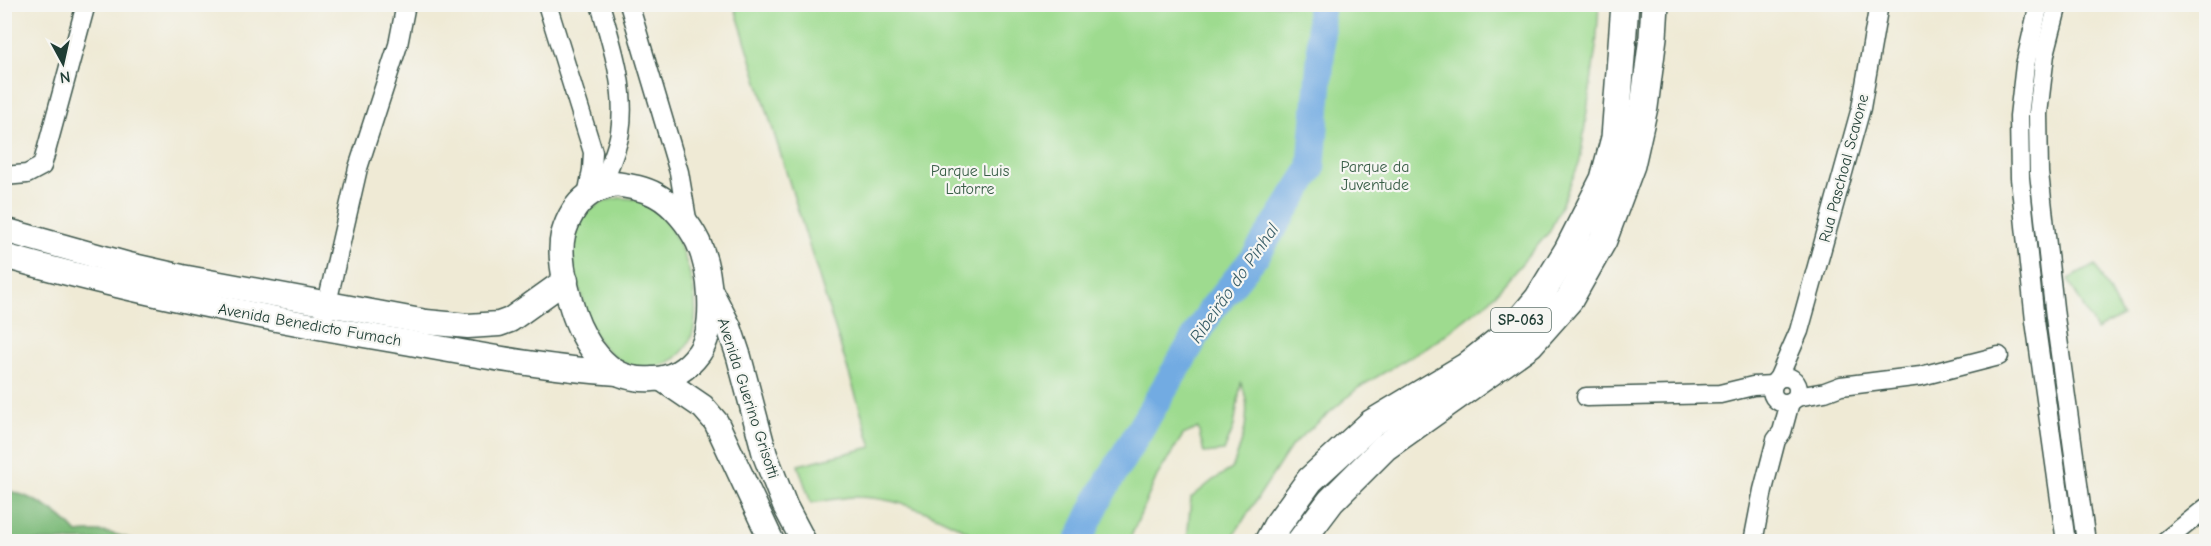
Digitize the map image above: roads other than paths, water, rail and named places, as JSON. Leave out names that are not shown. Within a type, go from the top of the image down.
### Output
[{"type":"highway","name":"SP-063","points":[[1268,542],[1310,480],[1372,423],[1467,366],[1510,331],[1538,299],[1568,250],[1605,179],[1615,138],[1625,4]]},
{"type":"highway","name":"SP-063","points":[[1300,542],[1331,501],[1385,447],[1530,344],[1569,300],[1603,240],[1631,165],[1644,107],[1653,37],[1654,4]]},
{"type":"main road","points":[[616,184],[634,187],[656,195],[675,209],[688,227],[698,243],[709,287],[711,307],[708,332],[700,351],[689,364],[675,374],[662,379],[635,378],[618,373],[599,357],[582,334],[566,280],[562,255],[563,235],[573,211],[593,193],[616,184]]},
{"type":"main road","name":"Avenida Benedicto Fumach","points":[[4,230],[324,316],[519,362],[571,370],[618,373]]},
{"type":"main road","name":"Avenida Benedicto Fumach","points":[[4,256],[93,281],[324,316],[468,326],[499,324],[510,320],[566,280]]},
{"type":"main road","name":"Avenida Guerino Grisotti","points":[[709,287],[729,327],[736,347],[765,455],[785,506],[804,542]]},
{"type":"main road","points":[[510,320],[507,329],[508,342],[519,362]]},
{"type":"main road","name":"Avenida Guerino Grisotti","points":[[662,379],[703,407],[716,422],[772,542]]},
{"type":"street","points":[[4,176],[27,174],[42,166],[86,4]]},
{"type":"street","points":[[324,316],[358,168],[398,45],[406,4]]},
{"type":"street","points":[[547,4],[593,152],[593,193]]},
{"type":"street","points":[[593,193],[614,156],[620,131],[621,99],[616,58],[600,4]]},
{"type":"street","points":[[629,4],[679,172],[688,227]]},
{"type":"street","name":"Rua Paschoal Scavone","points":[[1753,542],[1776,440],[1774,419],[1785,391],[1798,369],[1799,331],[1861,108],[1879,4]]},
{"type":"street","points":[[2039,4],[2025,65],[2019,116],[2020,178],[2036,321],[2066,542]]},
{"type":"street","points":[[2058,4],[2045,54],[2038,114],[2039,173],[2055,317],[2086,542]]},
{"type":"street","points":[[2036,321],[2055,317]]},
{"type":"street","points":[[1586,398],[1720,394],[1734,398],[1785,391],[1825,392],[1841,386],[1921,376],[1999,356]]},
{"type":"street","points":[[2164,542],[2206,508]]},
{"type":"waterway","name":"Ribeirão do Pinhal","points":[[1078,542],[1101,494],[1212,309],[1256,255],[1311,169],[1321,53],[1320,4]]},
{"type":"park label","name":"Parque da Juventude","points":[[1375,175]]},
{"type":"park label","name":"Parque Luis Latorre","points":[[970,179]]}]
